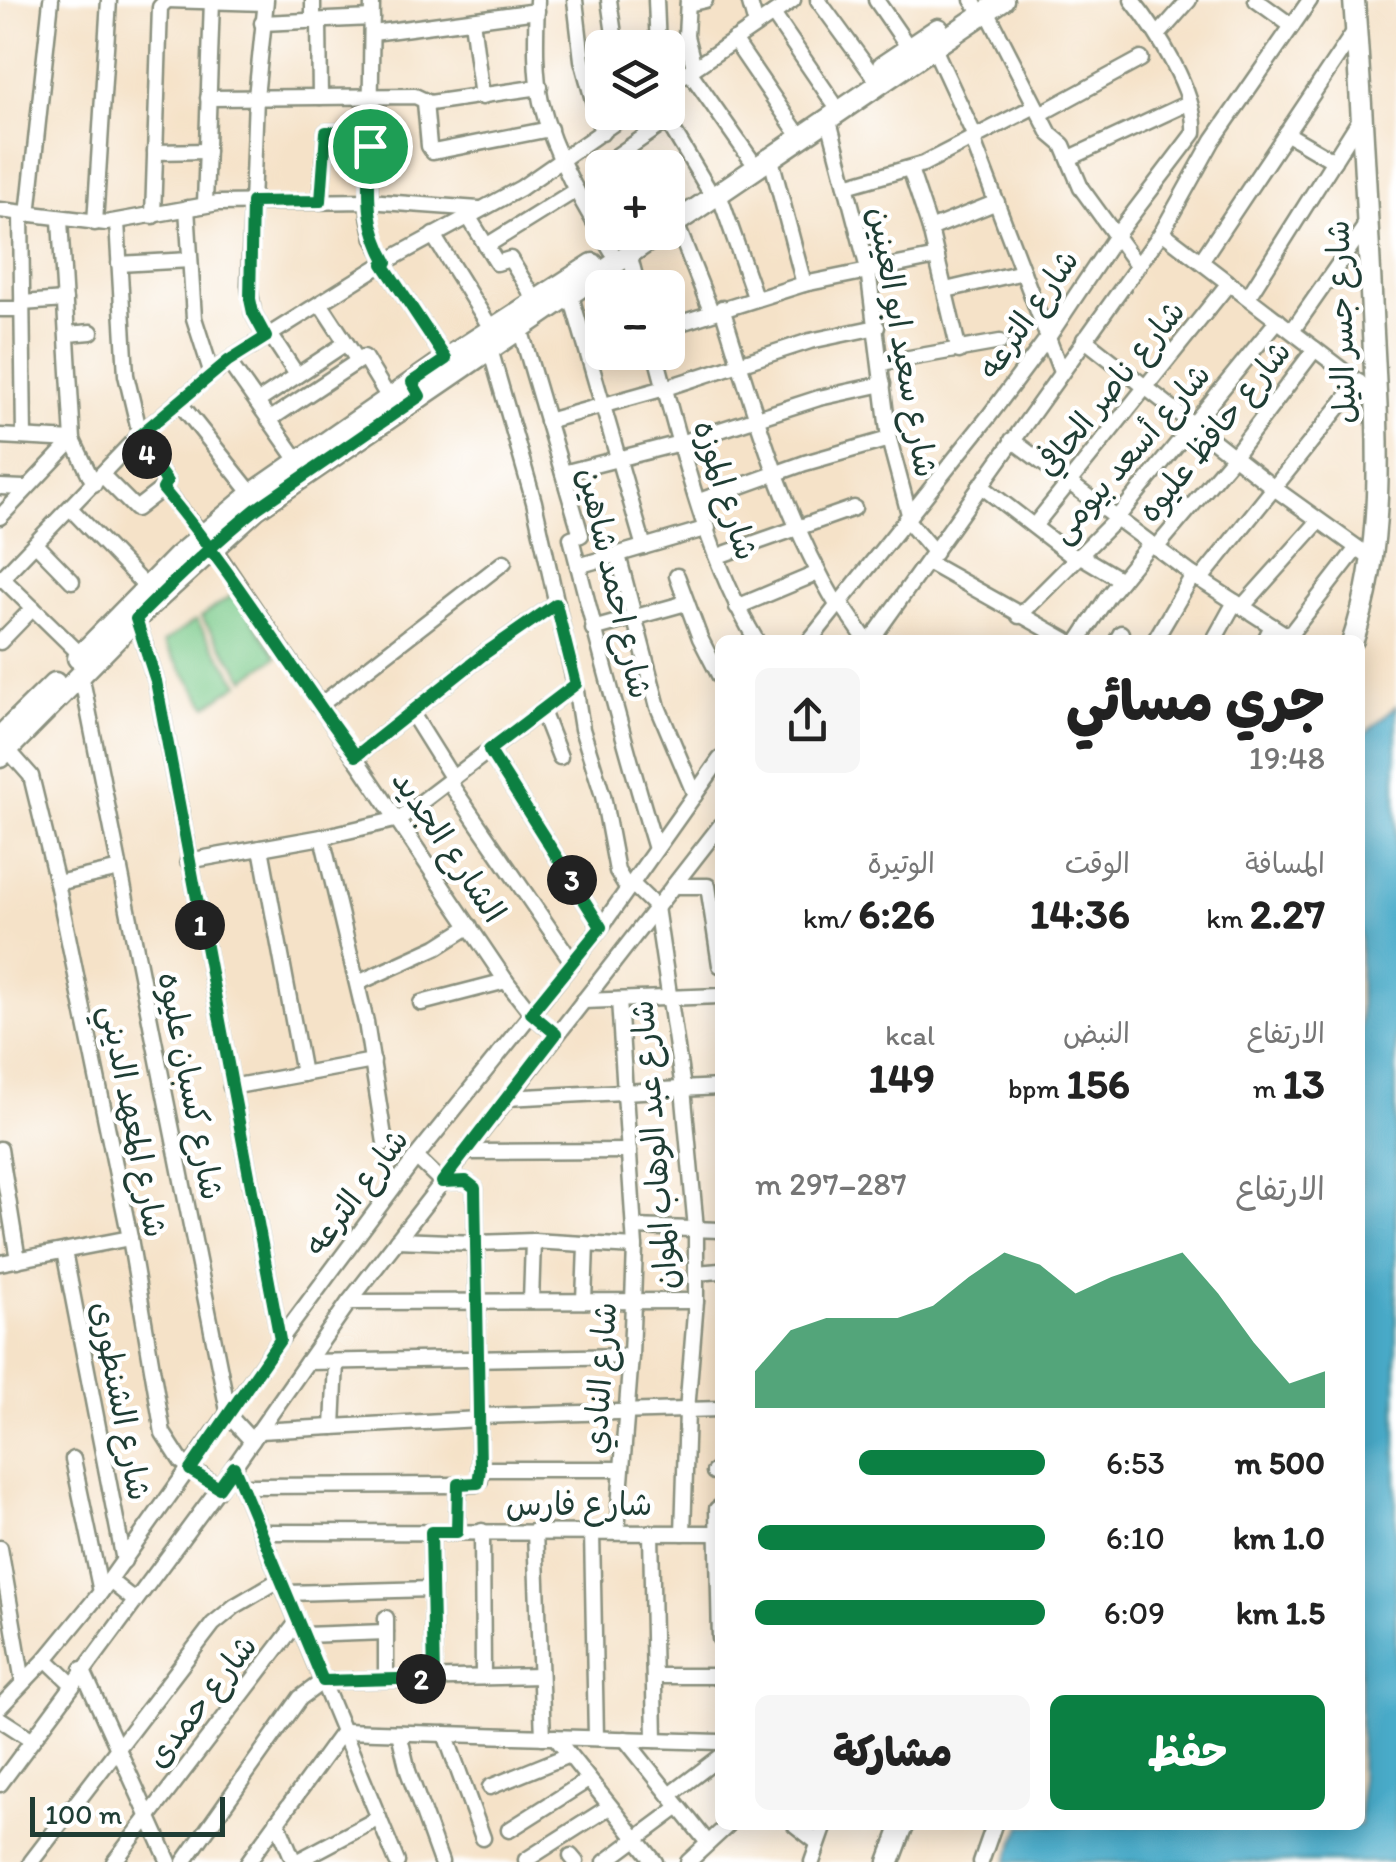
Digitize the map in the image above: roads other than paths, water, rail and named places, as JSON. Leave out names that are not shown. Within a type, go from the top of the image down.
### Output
[{"type":"main road","name":"شارع جسر النيل","points":[[1354,0],[1368,222],[1366,596],[1355,635]]},
{"type":"main road","points":[[760,158],[794,128],[831,112],[872,74],[983,3]]},
{"type":"main road","points":[[685,212],[760,158],[934,48],[983,3]]},
{"type":"main road","points":[[81,665],[136,619],[252,494],[389,398],[416,389],[446,359],[520,328],[571,296],[623,250]]},
{"type":"main road","points":[[3,748],[146,588],[416,389],[491,339],[536,301],[625,250]]},
{"type":"main road","points":[[889,1862],[901,1830]]},
{"type":"street","points":[[24,437],[24,214],[52,0]]},
{"type":"street","points":[[95,223],[108,0]]},
{"type":"street","points":[[153,216],[160,9],[167,0],[266,2],[256,97],[250,299],[253,313],[297,376]]},
{"type":"street","points":[[313,0],[320,97]]},
{"type":"street","points":[[372,0],[368,201],[374,238],[385,263],[446,359]]},
{"type":"street","points":[[575,0],[582,60],[602,133]]},
{"type":"street","points":[[609,0],[613,30]]},
{"type":"street","points":[[656,0],[657,30]]},
{"type":"street","points":[[705,0],[688,2],[686,36],[692,69],[760,158],[804,284]]},
{"type":"street","points":[[749,0],[756,25]]},
{"type":"street","points":[[685,74],[793,0]]},
{"type":"street","points":[[818,0],[872,74]]},
{"type":"street","points":[[876,0],[910,48]]},
{"type":"street","name":"شارع الترعه","points":[[814,635],[1048,336],[1115,237],[1194,133],[1188,103],[1159,34],[1132,0]]},
{"type":"street","points":[[1159,34],[1189,0]]},
{"type":"street","points":[[1256,0],[1292,26]]},
{"type":"street","points":[[875,635],[1162,232],[1213,140],[1310,0]]},
{"type":"street","points":[[205,204],[212,1]]},
{"type":"street","points":[[983,3],[1051,136],[1063,145],[1070,158],[1081,188],[1137,265]]},
{"type":"street","points":[[262,23],[316,21],[372,26],[472,20],[537,6],[540,87],[550,129],[576,190],[629,270]]},
{"type":"street","name":"شارع سعيد ابو العينين","points":[[773,14],[831,112],[868,269],[889,439],[907,516]]},
{"type":"street","points":[[472,20],[482,96]]},
{"type":"street","points":[[1200,262],[1356,28]]},
{"type":"street","points":[[734,40],[794,128]]},
{"type":"street","points":[[934,48],[975,140],[1061,372]]},
{"type":"street","points":[[846,186],[910,169],[1141,59]]},
{"type":"street","points":[[208,98],[414,96],[425,102],[540,87]]},
{"type":"street","points":[[425,102],[429,146],[433,152],[550,129]]},
{"type":"street","points":[[1070,158],[1188,103]]},
{"type":"street","points":[[1248,297],[1362,116]]},
{"type":"street","points":[[81,665],[2,576],[138,436],[228,361],[385,263],[562,161],[606,130]]},
{"type":"street","points":[[622,150],[648,130]]},
{"type":"street","points":[[673,130],[713,191],[755,297]]},
{"type":"street","points":[[321,201],[324,135],[329,132],[396,146]]},
{"type":"street","points":[[1286,133],[1334,161]]},
{"type":"street","points":[[155,152],[206,151]]},
{"type":"street","points":[[910,169],[930,229],[959,352]]},
{"type":"street","points":[[486,246],[576,190]]},
{"type":"street","points":[[0,210],[95,223],[205,204],[252,202],[368,201],[474,212]]},
{"type":"street","points":[[930,229],[997,202]]},
{"type":"street","points":[[187,208],[194,318],[212,374]]},
{"type":"street","points":[[474,212],[496,263],[510,259],[536,301]]},
{"type":"street","points":[[60,220],[73,440],[98,479],[136,509],[163,488]]},
{"type":"street","points":[[117,222],[126,376],[138,436]]},
{"type":"street","points":[[1292,331],[1368,222]]},
{"type":"street","points":[[1158,635],[1197,578],[1367,388],[1162,232]]},
{"type":"street","points":[[433,235],[491,339],[525,465],[576,684],[580,720],[603,796],[616,871],[656,907]]},
{"type":"street","points":[[683,250],[740,364],[774,474],[796,529],[839,604],[870,635]]},
{"type":"street","points":[[685,321],[804,284],[937,257]]},
{"type":"street","points":[[119,264],[190,260]]},
{"type":"street","points":[[946,290],[1024,272]]},
{"type":"street","name":"شارع ناصر الحافي","points":[[1034,526],[1229,283]]},
{"type":"street","points":[[571,296],[644,547]]},
{"type":"street","points":[[0,309],[66,300]]},
{"type":"street","points":[[320,304],[358,361]]},
{"type":"street","name":"شارع أسعد بيومى","points":[[1019,616],[1116,518],[1278,320]]},
{"type":"street","points":[[548,421],[810,341],[877,327]]},
{"type":"street","name":"شارع احمد شاهين","points":[[520,328],[581,535],[571,538],[593,630],[656,849]]},
{"type":"street","points":[[68,334],[91,332]]},
{"type":"street","points":[[1084,339],[1365,554],[1294,635]]},
{"type":"street","points":[[881,364],[1000,342]]},
{"type":"street","points":[[257,402],[346,344]]},
{"type":"street","name":"شارع حافظ عليوه","points":[[1082,635],[1120,580],[1234,456],[1315,349]]},
{"type":"street","points":[[269,420],[366,359],[389,398]]},
{"type":"street","points":[[228,361],[298,462]]},
{"type":"street","name":"شارع الموزه","points":[[660,370],[708,528],[737,607],[753,635]]},
{"type":"street","points":[[563,473],[680,443],[840,392],[883,384]]},
{"type":"street","points":[[179,402],[252,494]]},
{"type":"street","points":[[0,436],[73,440]]},
{"type":"street","name":"الشارع الجديد","points":[[138,436],[167,482],[163,488],[207,541],[506,981],[531,1013],[556,1034]]},
{"type":"street","points":[[699,501],[889,439]]},
{"type":"street","points":[[0,516],[73,440]]},
{"type":"street","points":[[1012,440],[1197,578],[1238,604],[1269,633]]},
{"type":"street","points":[[980,486],[1078,557],[1120,580]]},
{"type":"street","points":[[0,487],[24,488]]},
{"type":"street","points":[[70,508],[146,588]]},
{"type":"street","points":[[718,556],[854,508]]},
{"type":"street","points":[[907,516],[932,558],[1019,616],[1056,635]]},
{"type":"street","points":[[1217,635],[1238,604],[1319,521]]},
{"type":"street","points":[[578,566],[708,528]]},
{"type":"street","points":[[36,544],[72,581]]},
{"type":"street","points":[[618,554],[658,708],[696,794]]},
{"type":"street","points":[[319,706],[504,562]]},
{"type":"street","points":[[737,607],[818,573]]},
{"type":"street","points":[[678,576],[715,667]]},
{"type":"street","points":[[593,630],[686,603]]},
{"type":"street","points":[[356,756],[484,654],[556,604]]},
{"type":"street","points":[[0,642],[33,608]]},
{"type":"street","points":[[136,619],[156,681],[280,1340]]},
{"type":"street","name":"شارع كسبان عليوه","points":[[81,665],[229,1416]]},
{"type":"street","points":[[188,861],[399,819],[576,684]]},
{"type":"street","points":[[542,710],[560,757]]},
{"type":"street","points":[[411,712],[451,780],[573,963]]},
{"type":"street","name":"شارع المعهد الديني","points":[[3,748],[30,776],[58,884],[130,1238],[163,1432],[173,1453],[190,1470],[219,1488]]},
{"type":"street","points":[[489,750],[601,927]]},
{"type":"street","name":"شارع الترعه","points":[[0,1706],[46,1659],[106,1587],[280,1340],[416,1157],[601,927],[715,766]]},
{"type":"street","points":[[0,1784],[219,1488],[349,1302],[715,834]]},
{"type":"street","points":[[322,837],[358,982],[385,1143]]},
{"type":"street","points":[[261,848],[303,1074]]},
{"type":"street","points":[[58,884],[120,869]]},
{"type":"street","points":[[673,886],[708,886],[715,932]]},
{"type":"street","name":"شارع عبد الوهاب الموان","points":[[656,907],[683,1088],[696,1230],[696,1301],[683,1532]]},
{"type":"street","points":[[358,982],[437,947],[470,926]]},
{"type":"street","points":[[420,1003],[506,981]]},
{"type":"street","points":[[583,1001],[715,996]]},
{"type":"street","name":"شارع النادي","points":[[616,1532],[631,1356],[635,1247],[619,1000]]},
{"type":"street","points":[[231,1087],[373,1061]]},
{"type":"street","points":[[506,1098],[715,1087]]},
{"type":"street","points":[[0,1148],[18,1260]]},
{"type":"street","points":[[464,1152],[629,1151]]},
{"type":"street","points":[[242,1486],[478,1483],[474,1186],[466,1181],[442,1182],[416,1157]]},
{"type":"street","points":[[634,1227],[715,1230]]},
{"type":"street","points":[[0,1263],[130,1238]]},
{"type":"street","points":[[397,1240],[534,1241],[635,1247]]},
{"type":"street","points":[[531,1301],[534,1241]]},
{"type":"street","points":[[584,1301],[586,1245]]},
{"type":"street","name":"شارع الشنطورى","points":[[64,1250],[124,1561]]},
{"type":"street","points":[[696,1273],[715,1272]]},
{"type":"street","points":[[349,1302],[696,1301]]},
{"type":"street","points":[[307,1362],[631,1356]]},
{"type":"street","points":[[333,1426],[336,1362]]},
{"type":"street","points":[[229,1416],[255,1436],[333,1426],[479,1417],[715,1409]]},
{"type":"street","points":[[73,1459],[106,1587],[134,1600]]},
{"type":"street","points":[[234,1467],[397,1862]]},
{"type":"street","points":[[480,1469],[621,1469]]},
{"type":"street","points":[[457,1532],[458,1484]]},
{"type":"street","name":"شارع فارس","points":[[262,1532],[715,1533]]},
{"type":"street","points":[[431,1532],[434,1678]]},
{"type":"street","points":[[482,1532],[483,1677]]},
{"type":"street","points":[[535,1532],[540,1676],[549,1737],[569,1755],[654,1862]]},
{"type":"street","points":[[592,1532],[596,1738]]},
{"type":"street","points":[[651,1532],[655,1740]]},
{"type":"street","points":[[0,1548],[24,1682]]},
{"type":"street","points":[[32,1862],[214,1624],[235,1606],[284,1586],[432,1588]]},
{"type":"street","points":[[301,1628],[386,1625],[386,1679]]},
{"type":"street","name":"شارع حمدى","points":[[114,1862],[301,1628]]},
{"type":"street","points":[[46,1659],[72,1684]]},
{"type":"street","points":[[82,1669],[169,1862]]},
{"type":"street","points":[[184,1862],[300,1698],[313,1686],[323,1681],[540,1676]]},
{"type":"street","points":[[654,1676],[715,1676]]},
{"type":"street","points":[[0,1719],[31,1739]]},
{"type":"street","points":[[344,1731],[715,1742]]},
{"type":"street","points":[[248,1862],[344,1731]]},
{"type":"street","points":[[399,1732],[408,1772],[441,1862]]},
{"type":"street","points":[[445,1734],[483,1838]]},
{"type":"street","points":[[625,1739],[708,1843]]},
{"type":"street","points":[[490,1787],[569,1755]]},
{"type":"street","points":[[606,1862],[715,1762]]},
{"type":"street","points":[[509,1830],[588,1780]]},
{"type":"street","points":[[526,1860],[609,1808]]},
{"type":"street","points":[[277,1821],[295,1862],[379,1818]]},
{"type":"street","points":[[688,1862],[722,1830]]},
{"type":"street","points":[[801,1830],[818,1843]]},
{"type":"street","points":[[813,1862],[823,1830]]},
{"type":"street","points":[[980,1862],[992,1830]]},
{"type":"water","points":[[1396,706],[1396,1862],[1006,1862],[1020,1830],[1365,1830],[1365,734]]}]
